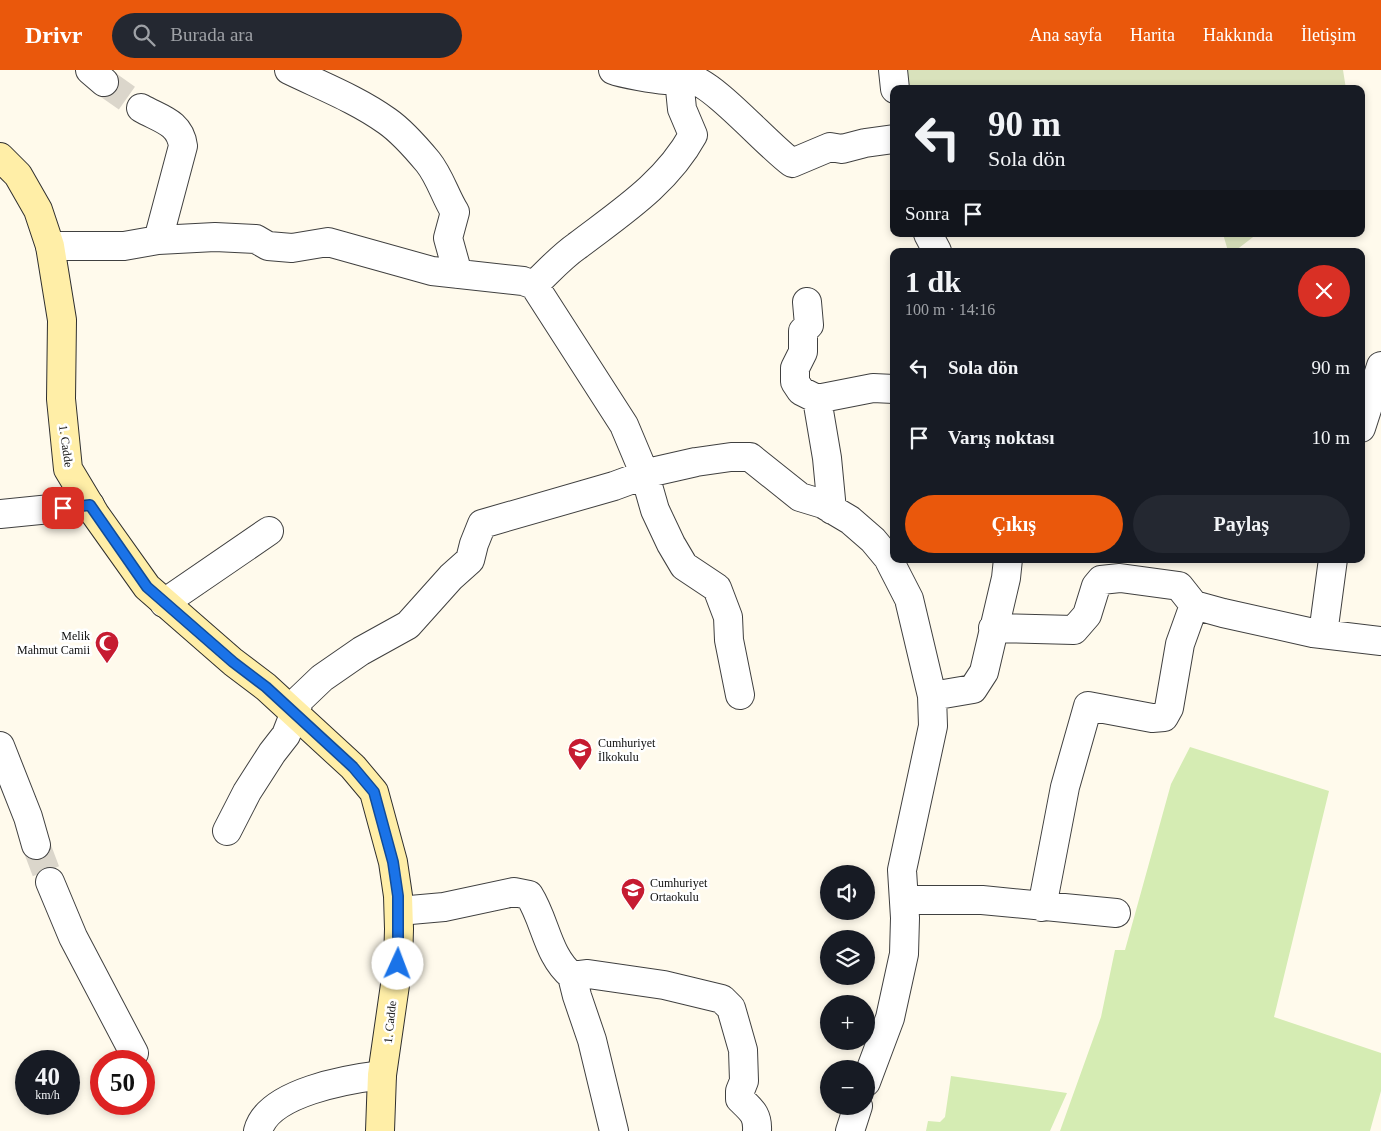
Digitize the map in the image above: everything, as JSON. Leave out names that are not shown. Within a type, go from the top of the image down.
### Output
[{"type":"main road","name":"1. Cadde","points":[[0,157],[18,175],[38,210],[50,246],[62,320],[61,398],[68,469],[90,505],[147,587],[295,714],[353,767],[374,792],[393,862],[399,911],[398,964],[382,1075],[380,1131]]},
{"type":"street","points":[[289,70],[362,106],[389,122],[428,162],[455,212],[448,238],[458,274]]},
{"type":"street","points":[[613,70],[625,74],[638,74],[665,80],[688,78],[712,90],[792,163],[830,147],[842,149],[890,140]]},
{"type":"street","points":[[893,70],[895,85]]},
{"type":"street","points":[[534,286],[576,246],[607,226],[659,182],[684,151],[693,135],[682,109],[679,78]]},
{"type":"street","points":[[141,108],[177,128],[182,136],[183,146],[158,240]]},
{"type":"street","points":[[50,246],[124,246],[158,240],[215,237],[256,239],[268,246],[292,248],[328,242],[409,266],[522,281],[534,286],[624,425],[645,475],[654,510],[684,566],[717,588],[728,617],[729,640],[740,695]]},
{"type":"street","points":[[807,302],[809,325],[803,331],[803,352],[795,368],[795,382],[801,391],[817,400],[873,388],[890,389]]},
{"type":"street","points":[[1365,416],[1381,366]]},
{"type":"street","points":[[817,400],[828,458],[832,510]]},
{"type":"street","points":[[227,830],[247,792],[286,735],[300,699],[322,678],[361,651],[408,625],[451,576],[470,560],[482,524],[614,486],[645,475],[696,462],[731,457],[750,457],[800,497],[823,504],[850,520],[868,535],[890,562]]},
{"type":"street","points":[[0,514],[90,505]]},
{"type":"street","points":[[164,603],[269,531]]},
{"type":"street","points":[[874,1060],[890,1018],[904,954],[902,870],[933,726],[932,696],[909,599],[891,563]]},
{"type":"street","points":[[932,696],[973,689],[984,672],[1006,578],[1008,563]]},
{"type":"street","points":[[1323,634],[1332,563]]},
{"type":"street","points":[[994,628],[1074,630],[1087,615],[1096,586],[1101,580],[1120,578],[1179,586],[1194,605],[1323,634],[1381,641]]},
{"type":"street","points":[[1042,907],[1065,787],[1088,706],[1152,718],[1164,716],[1170,708],[1180,644],[1194,605]]},
{"type":"street","points":[[0,746],[28,817],[36,846]]},
{"type":"street","points":[[50,882],[73,937],[132,1050]]},
{"type":"street","points":[[399,911],[444,907],[514,892],[529,895],[535,904],[553,954],[562,968],[572,976],[576,996],[592,1040],[614,1131]]},
{"type":"street","points":[[904,900],[982,900],[1116,913]]},
{"type":"street","points":[[572,976],[588,974],[664,985],[722,1000],[731,1008],[743,1050],[744,1081],[740,1092],[740,1099],[753,1108],[758,1121],[757,1131]]},
{"type":"street","points":[[258,1131],[260,1122],[271,1112],[299,1094],[343,1080],[382,1075]]},
{"type":"street","points":[[850,1131],[855,1115]]},
{"type":"green space","points":[[906,70],[1343,70],[1345,85],[906,85]]},
{"type":"green space","points":[[1224,237],[1253,237],[1239,248],[1227,248]]},
{"type":"green space","points":[[1190,747],[1329,791],[1274,1017],[1381,1053],[1381,1091],[1370,1131],[1060,1131],[1101,1017],[1115,950],[1125,950],[1171,784]]},
{"type":"green space","points":[[951,1076],[1067,1093],[1050,1131],[926,1131],[928,1121],[940,1122],[945,1117]]},
{"type":"tunnel","points":[[104,82],[141,108]]},
{"type":"tunnel","points":[[36,845],[50,882]]},
{"type":"place","name":"Melik Mahmut Camii","points":[[107,664]]},
{"type":"place","name":"Cumhuriyet İlkokulu","points":[[580,771]]},
{"type":"place","name":"Cumhuriyet Ortaokulu","points":[[633,911]]},
{"type":"route","points":[[63,508],[90,505],[147,587],[233,662],[266,687],[353,767],[374,792],[393,862],[398,896],[398,964]]}]
